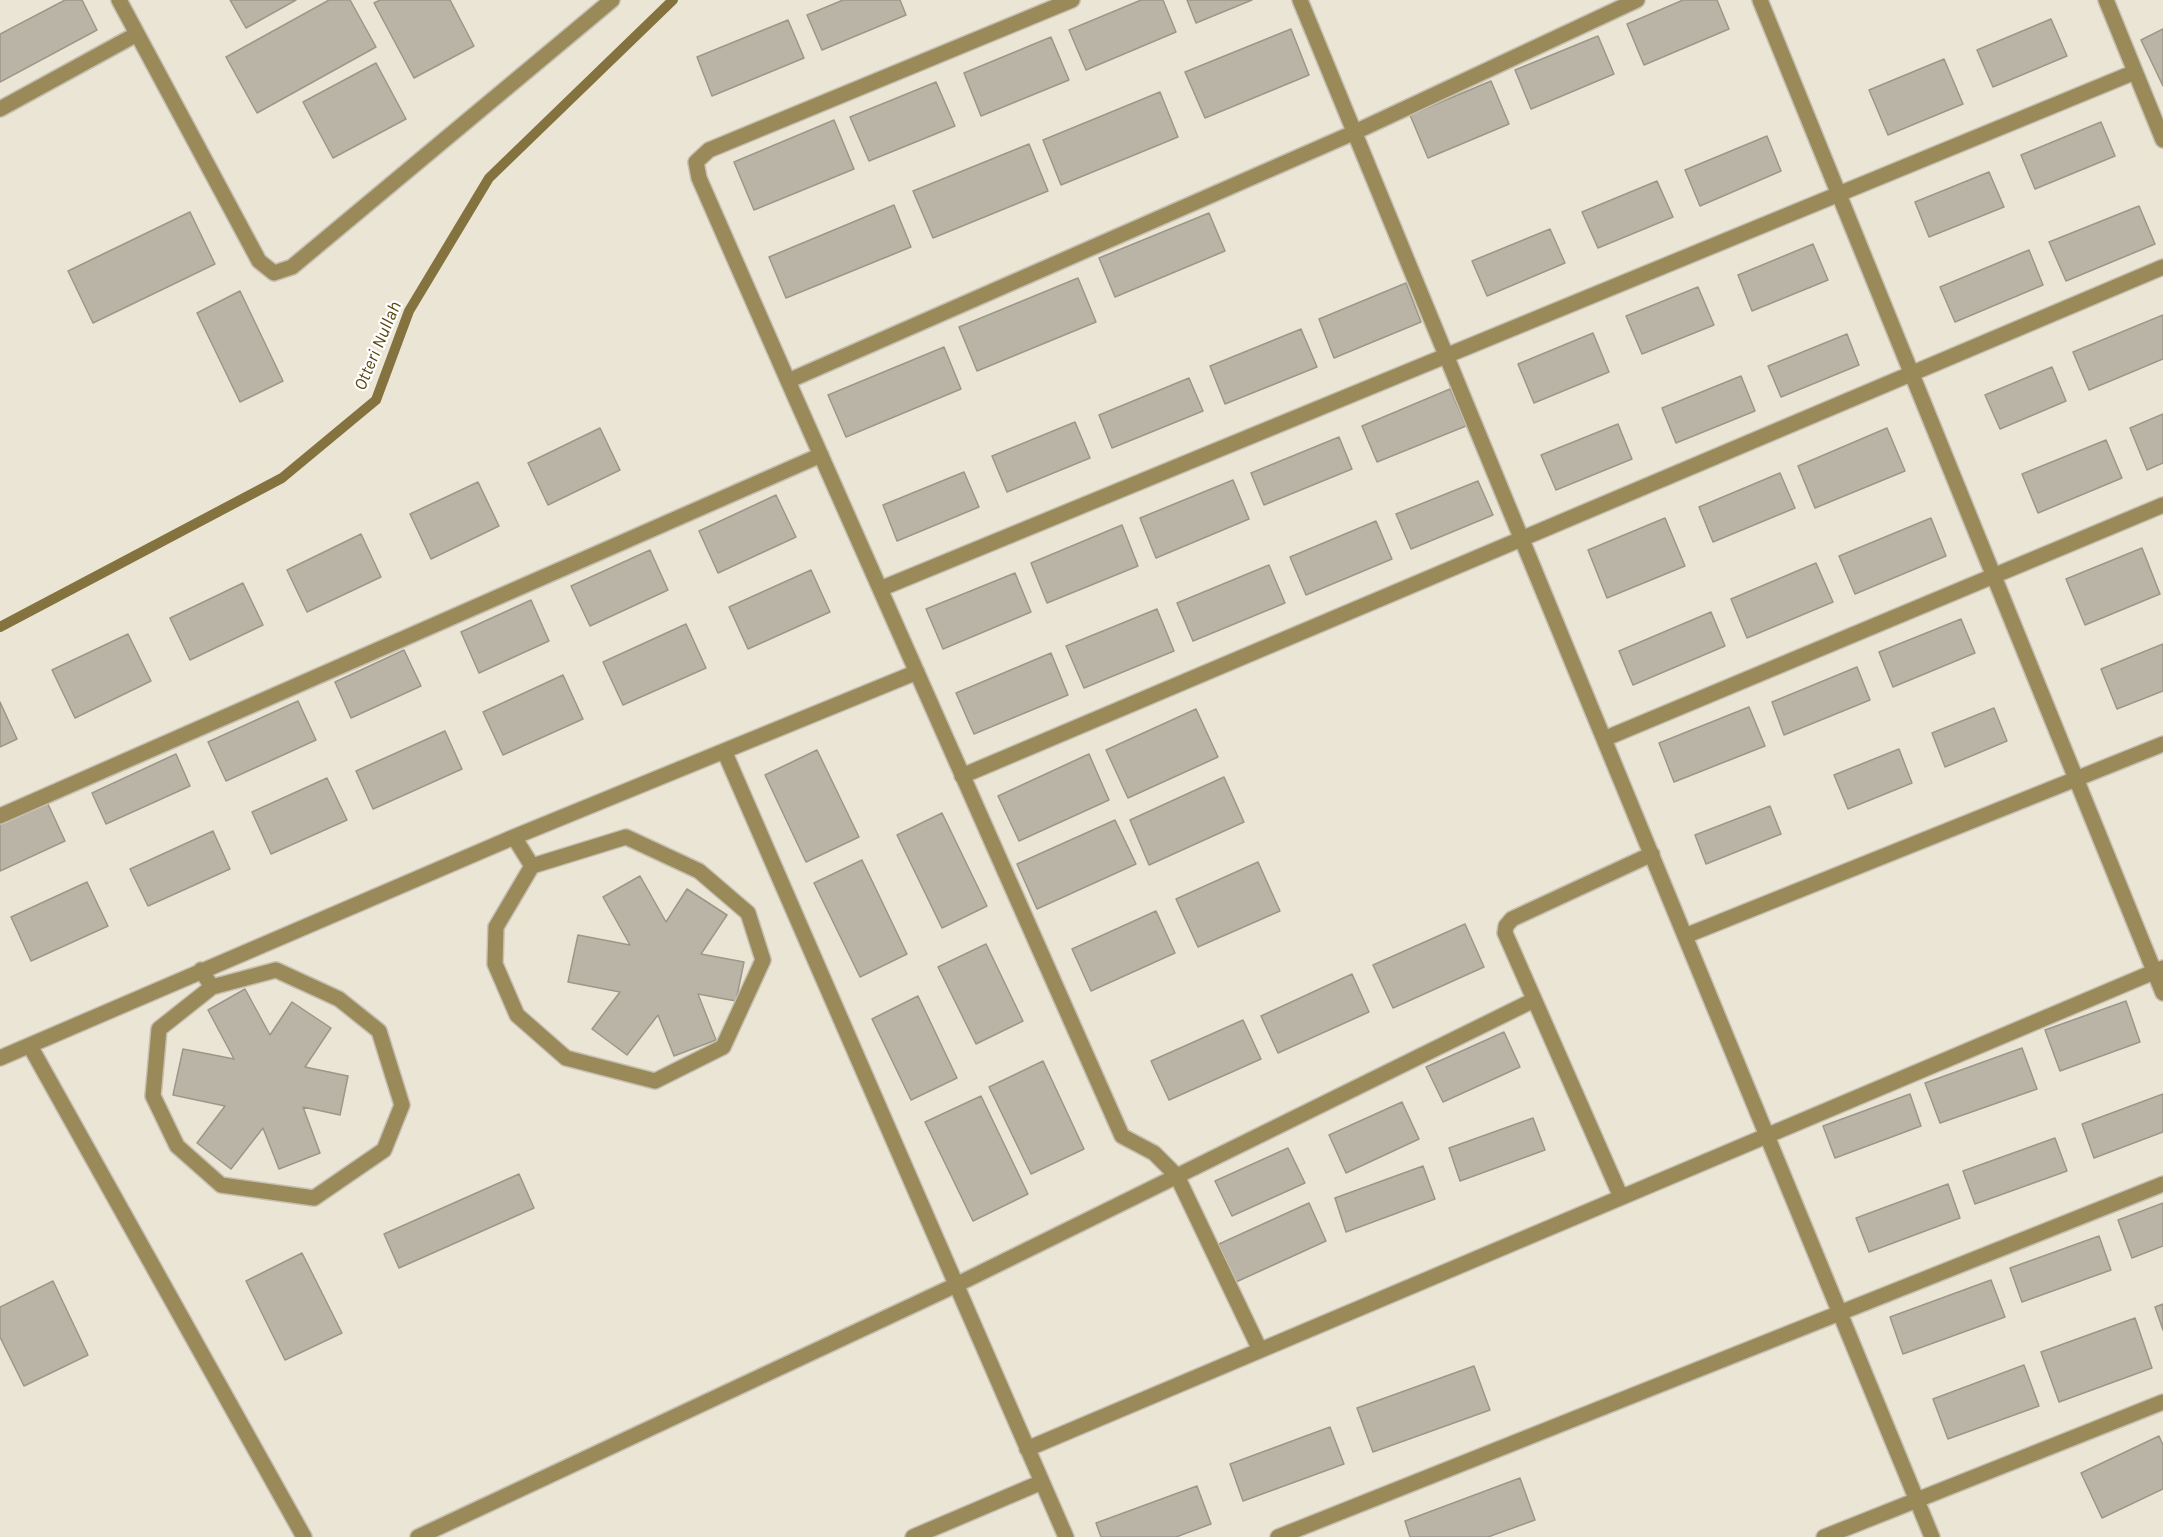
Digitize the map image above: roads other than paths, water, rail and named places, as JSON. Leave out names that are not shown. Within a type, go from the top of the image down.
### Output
[{"type":"street","points":[[118,0],[259,261],[274,273],[292,267],[610,1]]},
{"type":"street","points":[[1072,0],[710,150],[696,162],[699,178],[1122,1136],[1154,1153],[1177,1176],[1260,1350]]},
{"type":"street","points":[[1300,0],[1932,1537]]},
{"type":"street","points":[[788,381],[1353,133],[1637,0]]},
{"type":"street","points":[[1760,0],[2076,779],[2159,970],[2163,993]]},
{"type":"street","points":[[2106,0],[2163,140]]},
{"type":"street","points":[[0,109],[137,34]]},
{"type":"street","points":[[880,589],[2135,72]]},
{"type":"street","points":[[962,776],[2163,267]]},
{"type":"street","points":[[0,816],[821,454]]},
{"type":"street","points":[[1604,739],[2163,505]]},
{"type":"street","points":[[0,1058],[514,837],[725,753],[917,672]]},
{"type":"street","points":[[1685,936],[2163,744]]},
{"type":"street","points":[[725,753],[1066,1537]]},
{"type":"street","points":[[514,837],[532,866]]},
{"type":"street","points":[[626,837],[699,871],[748,914],[763,960],[723,1047],[655,1081],[566,1058],[517,1015],[495,964],[496,927],[532,866],[626,837]]},
{"type":"street","points":[[1621,1197],[1505,933],[1506,926],[1512,919],[1652,854]]},
{"type":"street","points":[[201,970],[212,987]]},
{"type":"street","points":[[276,970],[339,999],[379,1031],[402,1105],[384,1150],[314,1198],[221,1185],[177,1146],[153,1096],[159,1029],[212,987],[276,970]]},
{"type":"street","points":[[1027,1449],[2159,970]]},
{"type":"street","points":[[418,1537],[956,1286],[1534,1000]]},
{"type":"street","points":[[30,1046],[304,1537]]},
{"type":"street","points":[[1278,1537],[2163,1184]]},
{"type":"street","points":[[1824,1537],[2163,1402]]},
{"type":"street","points":[[913,1537],[1042,1482]]},
{"type":"waterway","name":"Otteri Nullah","points":[[0,627],[282,478],[376,400],[409,311],[489,178],[673,0]]}]
